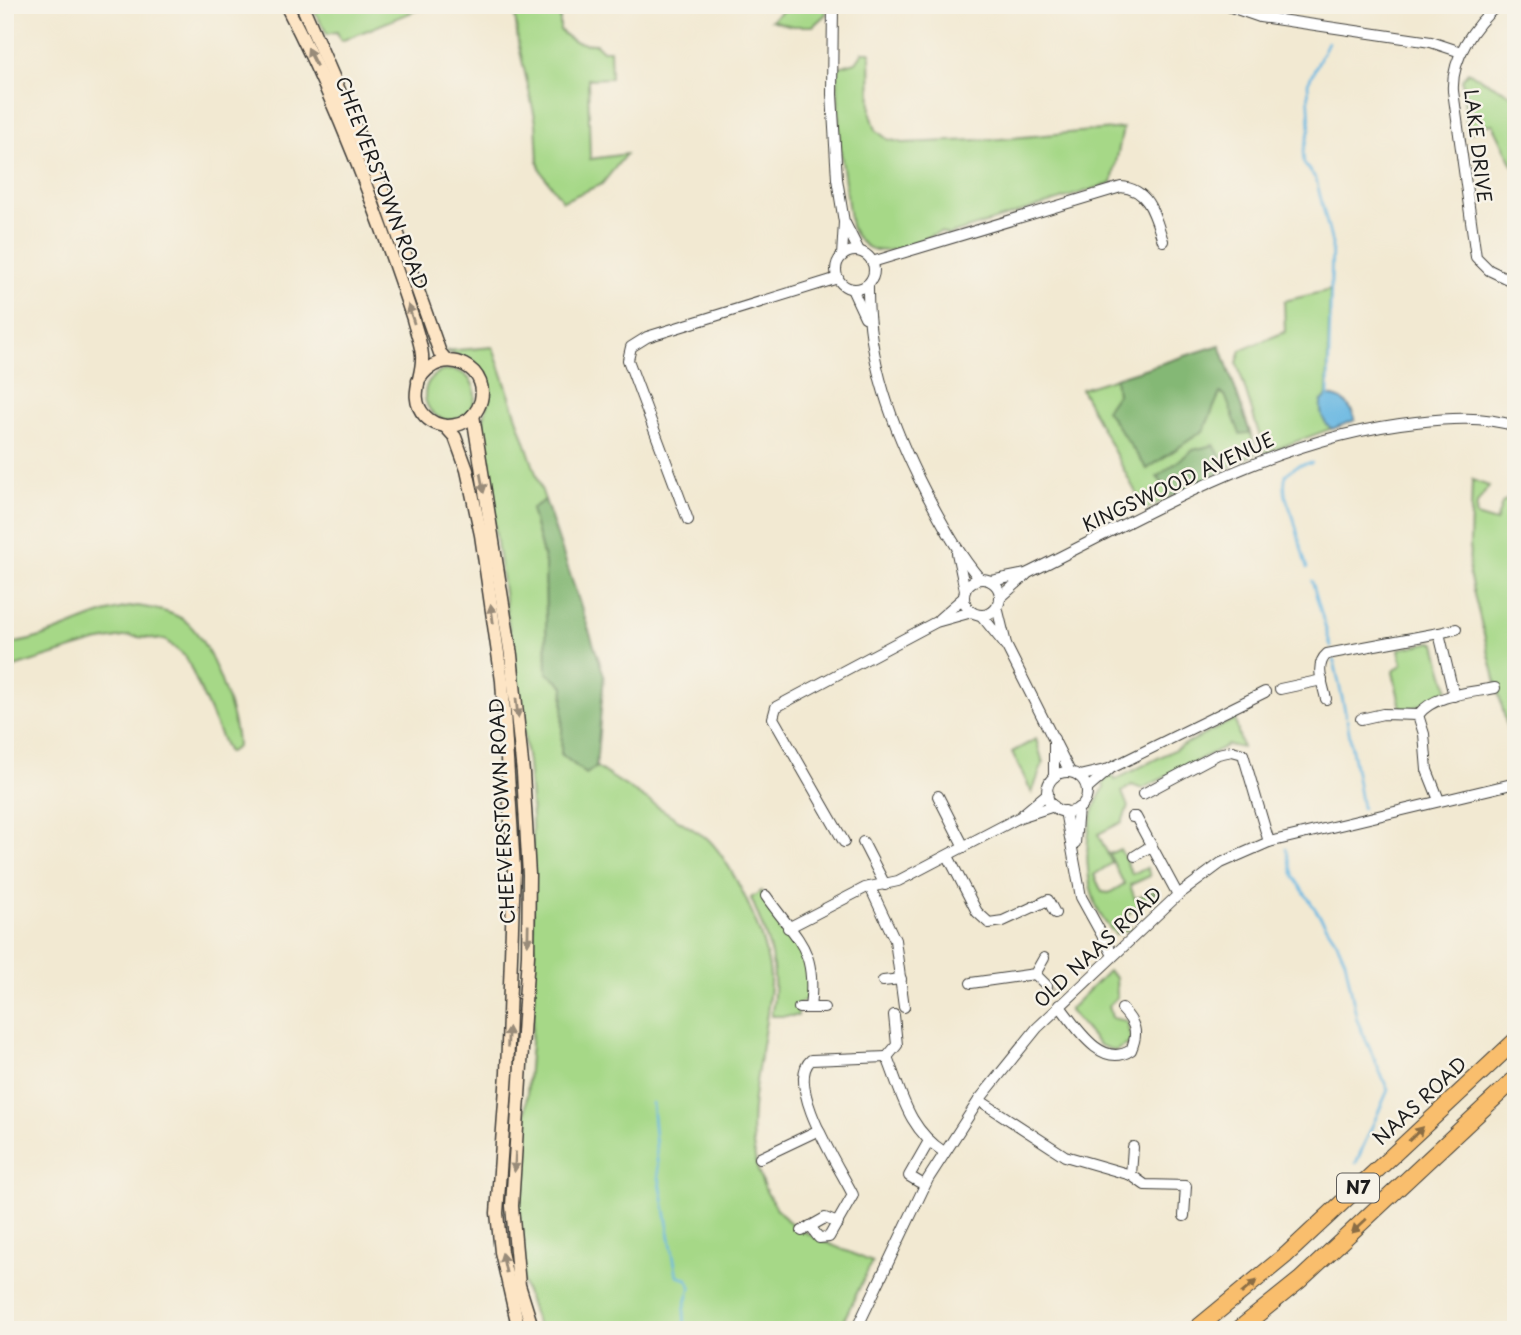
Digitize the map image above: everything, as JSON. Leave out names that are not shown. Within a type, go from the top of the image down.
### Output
[{"type":"highway","name":"NAAS ROAD","points":[[1195,1330],[1286,1255],[1516,1040]]},
{"type":"highway","name":"N7","points":[[1246,1330],[1516,1078]]},
{"type":"highway","name":"N7","points":[[1238,1330],[1300,1280]]},
{"type":"main road","name":"CHEEVERSTOWN ROAD","points":[[286,5],[342,126],[410,310],[422,356],[416,398],[419,407],[434,423],[445,426],[455,438],[467,470],[481,535],[502,681],[514,869],[507,1073],[497,1213],[501,1252],[519,1330]]},
{"type":"main road","name":"CHEEVERSTOWN ROAD","points":[[302,5],[352,116],[440,353],[446,360],[468,366],[476,374],[482,395],[473,415],[509,641],[523,773],[529,875],[528,955],[512,1206],[519,1285],[533,1330]]},
{"type":"main road","points":[[418,381],[429,366],[446,360]]},
{"type":"main road","points":[[445,426],[455,426],[473,415]]},
{"type":"street","points":[[833,5],[834,143],[845,222],[842,256],[836,267],[838,278],[852,289],[867,321],[888,412],[901,445],[957,552],[964,594],[976,614],[1007,647],[1075,774],[1087,789]]},
{"type":"street","points":[[1225,5],[1260,17],[1431,42],[1461,52]]},
{"type":"street","name":"LAKE DRIVE","points":[[1498,5],[1479,24],[1461,52],[1454,72],[1453,91],[1472,242],[1481,264],[1516,283]]},
{"type":"street","points":[[873,262],[1121,187],[1134,189],[1149,201],[1163,241]]},
{"type":"street","points":[[845,222],[859,251],[873,262],[874,274],[868,285],[867,321]]},
{"type":"street","points":[[842,256],[859,251]]},
{"type":"street","points":[[688,520],[628,360],[631,347],[647,337],[838,278]]},
{"type":"street","points":[[852,289],[868,285]]},
{"type":"street","name":"KINGSWOOD AVENUE","points":[[998,603],[1026,575],[1223,477],[1297,446],[1359,430],[1458,417],[1498,421],[1516,426]]},
{"type":"street","points":[[957,552],[986,580],[997,586],[1007,647]]},
{"type":"street","name":"KINGSWOOD AVENUE","points":[[986,580],[1026,575]]},
{"type":"street","points":[[936,622],[964,594],[971,582],[986,580]]},
{"type":"street","points":[[844,842],[773,718],[776,707],[936,622],[990,613],[998,603]]},
{"type":"street","points":[[1326,699],[1321,659],[1327,654],[1456,629]]},
{"type":"street","points":[[1439,633],[1454,696]]},
{"type":"street","points":[[1280,689],[1322,680]]},
{"type":"street","points":[[1418,715],[1425,705],[1495,688]]},
{"type":"street","points":[[1048,793],[1054,806],[1065,811],[1078,808],[1086,800],[1087,789],[1109,769],[1265,692]]},
{"type":"street","points":[[1361,719],[1383,714],[1418,715]]},
{"type":"street","points":[[1418,715],[1424,734],[1427,770],[1438,800]]},
{"type":"street","points":[[1020,817],[1048,793],[1054,777],[1054,735]]},
{"type":"street","points":[[1143,794],[1218,754],[1231,751],[1243,754],[1269,842]]},
{"type":"street","points":[[1054,777],[1109,769]]},
{"type":"street","name":"OLD NAAS ROAD","points":[[856,1330],[944,1152],[979,1100],[1056,997],[1113,955],[1178,895],[1221,863],[1269,842],[1516,783]]},
{"type":"street","points":[[938,796],[964,847]]},
{"type":"street","points":[[788,928],[870,887],[885,886],[948,856],[1020,817],[1054,806]]},
{"type":"street","points":[[1074,850],[1078,808]]},
{"type":"street","points":[[1065,811],[1081,897],[1113,955]]},
{"type":"street","points":[[1132,817],[1136,817],[1178,895]]},
{"type":"street","points":[[863,842],[885,886]]},
{"type":"street","points":[[1135,856],[1151,846]]},
{"type":"street","points":[[948,856],[977,912],[989,923],[1003,921],[1048,900],[1055,913]]},
{"type":"street","points":[[870,887],[895,940],[904,1007]]},
{"type":"street","points":[[766,896],[811,963],[804,1008],[824,1008]]},
{"type":"street","points":[[1035,974],[1044,958]]},
{"type":"street","points":[[1035,974],[1056,997],[1093,1047],[1111,1054],[1131,1050],[1137,1037],[1132,1020],[1122,1009]]},
{"type":"street","points":[[971,983],[1035,974]]},
{"type":"street","points":[[883,981],[901,979]]},
{"type":"street","points":[[838,1223],[825,1218],[806,1229],[824,1239],[829,1237],[838,1223],[853,1195],[819,1130],[803,1074],[808,1063],[815,1059],[887,1057],[897,1045],[894,1015]]},
{"type":"street","points":[[887,1057],[904,1107],[929,1141],[944,1152]]},
{"type":"street","points":[[979,1100],[1065,1156],[1131,1175],[1145,1185],[1186,1186],[1184,1216]]},
{"type":"street","points":[[760,1158],[819,1130]]},
{"type":"street","points":[[919,1182],[909,1176],[929,1141]]},
{"type":"street","points":[[1131,1175],[1133,1147]]},
{"type":"green space","points":[[311,5],[429,5],[341,41],[337,32],[327,34]]},
{"type":"green space","points":[[514,5],[560,5],[560,30],[564,34],[576,41],[596,44],[602,50],[610,50],[611,78],[588,79],[590,159],[626,154],[602,184],[563,201],[542,173],[538,162],[536,122],[518,42]]},
{"type":"green space","points":[[790,5],[826,5],[826,14],[813,26],[792,26],[771,20]]},
{"type":"green space","points":[[863,52],[870,52],[871,114],[876,130],[887,139],[903,143],[1000,139],[1123,128],[1112,183],[948,235],[941,232],[892,250],[870,248],[860,241],[851,227],[840,146],[837,72],[839,67],[856,62]]},
{"type":"green space","points":[[1468,72],[1516,97],[1516,171],[1493,124],[1474,127],[1473,132],[1468,133],[1462,79]]},
{"type":"green space","points":[[1330,290],[1327,396],[1346,403],[1355,420],[1265,453],[1237,363],[1241,350],[1285,332],[1284,301]]},
{"type":"green space","points":[[1220,345],[1256,449],[1255,454],[1145,510],[1081,389]]},
{"type":"green space","points":[[1220,345],[1250,433],[1240,434],[1225,395],[1220,393],[1204,430],[1147,469],[1106,410],[1117,394],[1115,378]]},
{"type":"green space","points":[[493,347],[545,500],[531,509],[545,563],[547,673],[564,686],[561,754],[586,774],[596,767],[708,839],[740,886],[765,949],[770,983],[753,1106],[752,1136],[757,1166],[767,1193],[793,1225],[813,1237],[872,1262],[839,1330],[539,1330],[522,1280],[518,1210],[534,1004],[532,816],[528,763],[481,429],[488,400],[487,379],[474,364],[445,351]]},
{"type":"green space","points":[[450,370],[467,378],[475,395],[467,412],[450,420],[433,412],[425,395],[433,378]]},
{"type":"green space","points":[[1214,445],[1228,469],[1173,496],[1157,477],[1193,450]]},
{"type":"green space","points":[[1472,480],[1489,486],[1477,504],[1476,516],[1496,522],[1502,503],[1516,493],[1516,738],[1510,739],[1469,574]]},
{"type":"green space","points":[[545,500],[604,675],[596,767],[586,774],[561,754],[564,686],[547,673],[545,563],[531,509]]},
{"type":"green space","points":[[138,606],[179,617],[194,630],[203,643],[227,698],[236,733],[237,747],[228,753],[186,657],[165,640],[129,636],[95,642],[5,670],[5,644],[22,642],[104,613]]},
{"type":"green space","points":[[1432,642],[1436,644],[1448,689],[1414,708],[1401,708],[1393,672],[1402,664],[1399,649]]},
{"type":"green space","points":[[1235,719],[1242,748],[1228,745],[1142,789],[1132,785],[1122,792],[1128,807],[1122,822],[1098,834],[1112,863],[1094,875],[1102,892],[1109,893],[1124,884],[1109,854],[1120,849],[1132,874],[1147,868],[1150,876],[1130,885],[1135,899],[1156,890],[1157,892],[1124,917],[1131,929],[1116,934],[1104,921],[1096,904],[1090,885],[1088,864],[1091,822],[1096,803],[1104,788],[1103,781],[1112,774],[1115,780]]},
{"type":"green space","points":[[1036,739],[1043,763],[1032,793],[1012,752]]},
{"type":"green space","points":[[761,891],[795,940],[806,961],[807,1000],[798,1004],[798,1016],[771,1016],[774,970],[763,927],[751,898]]},
{"type":"green space","points":[[1108,971],[1116,978],[1117,997],[1109,1005],[1112,1018],[1127,1021],[1131,1042],[1115,1051],[1099,1045],[1069,1010]]},
{"type":"water","points":[[1327,396],[1346,403],[1355,420],[1332,429],[1321,414],[1321,402]]},
{"type":"waterway","points":[[1328,42],[1308,83],[1310,129],[1303,152],[1304,164],[1316,179],[1332,244],[1328,397]]},
{"type":"waterway","points":[[1307,568],[1287,499],[1285,481],[1286,474],[1298,465],[1312,463]]},
{"type":"waterway","points":[[1312,581],[1331,647]]},
{"type":"waterway","points":[[1334,660],[1346,716]]},
{"type":"waterway","points":[[1347,720],[1362,808]]},
{"type":"waterway","points":[[1286,848],[1294,877],[1337,942],[1345,960],[1357,1020],[1388,1090],[1356,1163]]},
{"type":"waterway","points":[[652,1103],[658,1171],[677,1276],[687,1279],[691,1286],[684,1310],[685,1330]]},
{"type":"tunnel","points":[[1047,986],[1055,994]]}]
